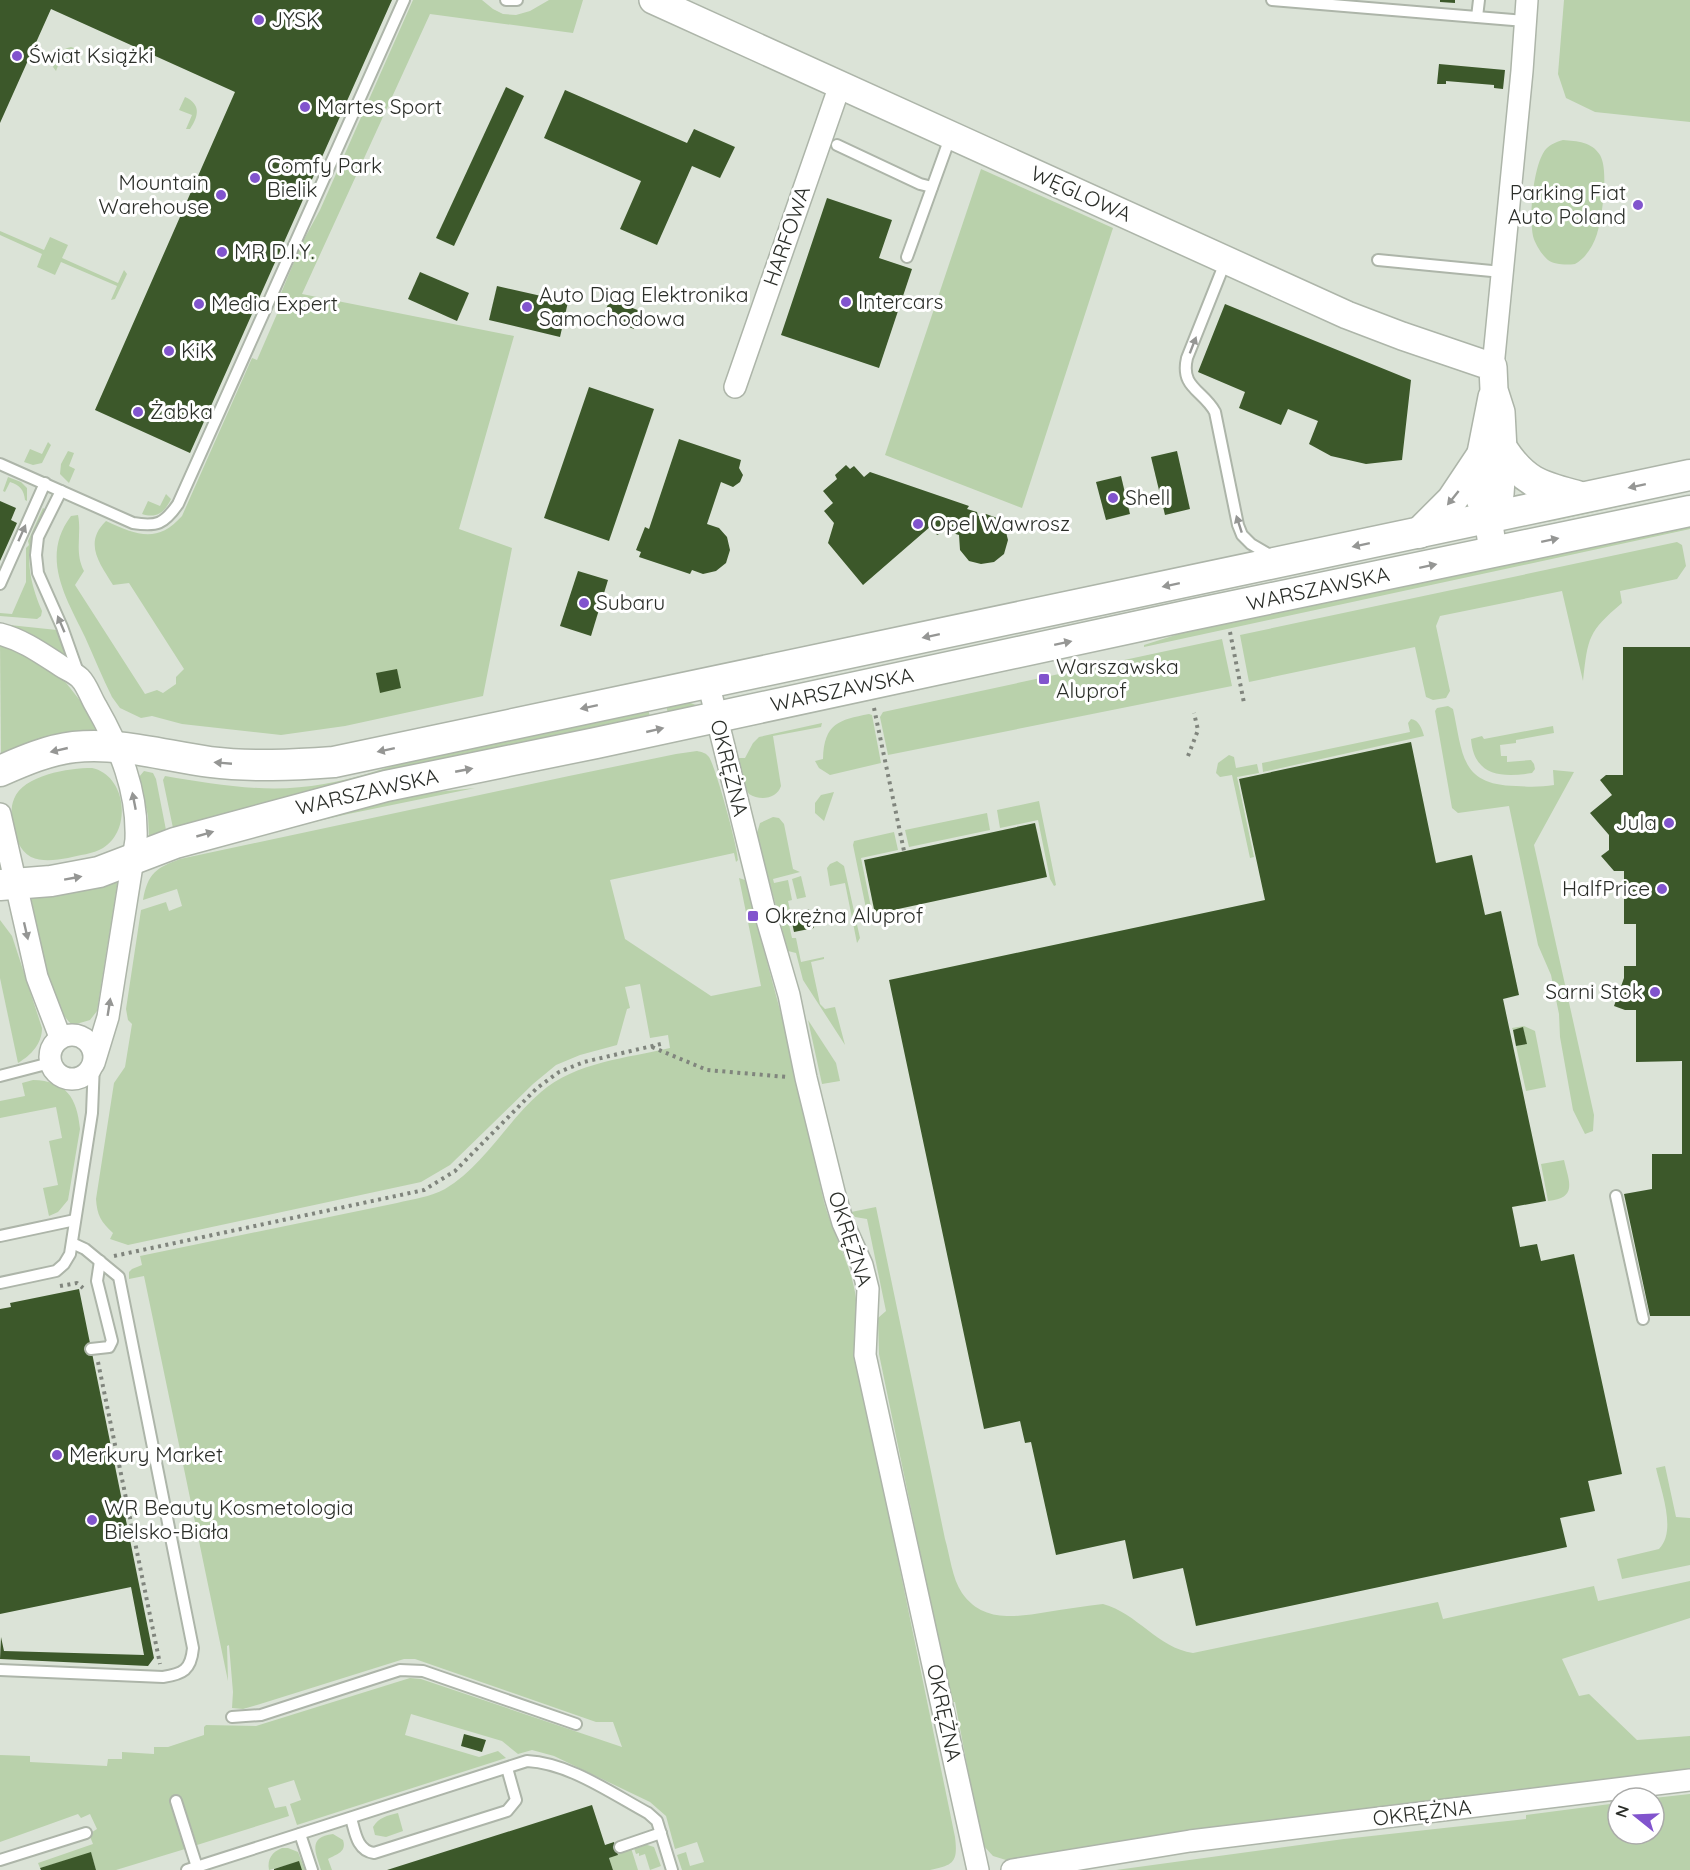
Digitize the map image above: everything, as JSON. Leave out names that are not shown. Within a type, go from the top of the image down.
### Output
[{"type":"main road","points":[[1419,533],[1452,500],[1492,454],[1514,467],[1538,486],[1583,498]]},
{"type":"main road","name":"WARSZAWSKA","points":[[0,771],[56,750],[74,747],[117,746],[210,762],[249,765],[281,766],[334,762],[1690,475]]},
{"type":"main road","name":"WARSZAWSKA","points":[[7,885],[99,872],[175,843],[386,786],[1690,511]]},
{"type":"street","name":"WĘGLOWA","points":[[653,0],[1347,315],[1402,336],[1494,379]]},
{"type":"street","points":[[1493,552],[1488,517],[1500,494],[1492,454],[1494,379],[1526,10]]},
{"type":"street","name":"HARFOWA","points":[[735,387],[840,85]]},
{"type":"street","points":[[0,634],[35,648],[80,679],[117,746],[127,769],[135,804],[137,821],[133,858],[108,1017],[93,1063],[85,1075],[72,1079],[59,1075],[51,1064],[50,1052],[60,1037],[82,1036],[93,1048],[93,1063]]},
{"type":"street","name":"OKRĘŻNA","points":[[708,682],[766,916],[789,995],[806,1078],[835,1196],[843,1223],[862,1265],[868,1289],[865,1355],[978,1870]]},
{"type":"street","points":[[0,814],[7,885],[37,977],[60,1037]]},
{"type":"street","name":"OKRĘŻNA","points":[[1012,1870],[1190,1841],[1690,1780]]},
{"type":"lane","points":[[0,464],[133,523],[148,526],[167,520],[178,504],[404,0]]},
{"type":"lane","points":[[506,0],[517,0]]},
{"type":"lane","points":[[1272,0],[1477,17],[1526,10]]},
{"type":"lane","points":[[1477,17],[1479,0]]},
{"type":"lane","points":[[908,257],[951,135]]},
{"type":"lane","points":[[837,145],[920,184],[932,187]]},
{"type":"lane","points":[[1226,260],[1187,358],[1185,374],[1188,382],[1210,403],[1215,412],[1236,517],[1242,535],[1251,544],[1281,562]]},
{"type":"lane","points":[[1378,260],[1502,272]]},
{"type":"lane","points":[[0,584],[45,483]]},
{"type":"lane","points":[[61,491],[38,537],[36,555],[38,573],[63,627],[80,679]]},
{"type":"lane","points":[[0,1283],[56,1271],[70,1254],[93,1113],[93,1063]]},
{"type":"lane","points":[[0,1076],[51,1064]]},
{"type":"lane","points":[[1616,1196],[1643,1318]]},
{"type":"lane","points":[[0,1236],[75,1220]]},
{"type":"lane","points":[[0,1670],[163,1677],[179,1674],[192,1661],[193,1648],[119,1277],[85,1249],[72,1242]]},
{"type":"lane","points":[[93,1349],[109,1347],[112,1341],[97,1281],[100,1261]]},
{"type":"lane","points":[[232,1717],[261,1715],[400,1670],[410,1669],[423,1671],[576,1724]]},
{"type":"lane","points":[[176,1801],[192,1868],[527,1761],[550,1763],[648,1813],[657,1821],[672,1870]]},
{"type":"lane","points":[[351,1818],[360,1845],[366,1852],[374,1853],[507,1811],[516,1800],[507,1768]]},
{"type":"lane","points":[[0,1860],[86,1833]]},
{"type":"lane","points":[[620,1847],[661,1833]]},
{"type":"lane","points":[[300,1834],[312,1870]]},
{"type":"path","points":[[1230,632],[1244,703]]},
{"type":"path","points":[[874,707],[904,851]]},
{"type":"path","points":[[1188,756],[1198,730],[1194,713]]},
{"type":"path","points":[[100,1261],[112,1256],[424,1190],[455,1171],[537,1088],[559,1072],[584,1062],[665,1043]]},
{"type":"path","points":[[651,1046],[707,1070],[806,1078]]},
{"type":"path","points":[[55,1287],[77,1283],[84,1289]]},
{"type":"path","points":[[93,1349],[163,1677]]},
{"type":"green space","points":[[413,0],[482,0],[503,14],[516,15],[530,11],[549,0],[583,0],[573,33],[430,14],[302,294],[514,336],[459,529],[512,548],[483,696],[345,726],[281,735],[182,724],[152,716],[141,718],[120,708],[112,697],[70,607],[59,577],[57,562],[57,547],[62,531],[71,516],[78,515],[79,557],[84,571],[75,585],[145,694],[157,690],[163,693],[176,684],[176,677],[184,669],[129,583],[113,585],[96,553],[96,537],[106,521],[137,533],[155,534],[173,525],[182,516],[252,358],[257,360],[280,307],[276,305],[302,243],[320,210]]},
{"type":"green space","points":[[1564,0],[1690,0],[1690,122],[1595,112],[1566,98],[1558,74]]},
{"type":"green space","points":[[71,47],[80,50],[75,63],[61,58],[56,71],[53,67],[58,57],[64,50]]},
{"type":"green space","points":[[185,97],[194,103],[197,111],[190,129],[186,129],[192,115],[179,110]]},
{"type":"green space","points":[[1563,140],[1593,147],[1600,155],[1604,171],[1603,206],[1597,234],[1586,255],[1575,264],[1558,264],[1548,260],[1535,242],[1532,227],[1533,191],[1538,166],[1546,149]]},
{"type":"green space","points":[[981,169],[1113,228],[1022,508],[885,455]]},
{"type":"green space","points":[[0,231],[44,250],[50,237],[68,245],[62,258],[118,283],[124,270],[127,274],[115,299],[111,300],[117,286],[61,262],[55,275],[37,267],[42,254],[0,235]]},
{"type":"green space","points":[[48,442],[51,445],[42,463],[33,465],[24,462],[30,449],[42,454]]},
{"type":"green space","points":[[68,451],[74,453],[69,466],[75,469],[69,483],[60,474],[61,464]]},
{"type":"green space","points":[[8,477],[21,482],[27,488],[27,501],[21,488],[13,483],[10,482],[5,492],[3,491]]},
{"type":"green space","points":[[1690,485],[1690,491],[1553,521],[1522,525]]},
{"type":"green space","points":[[166,494],[171,499],[163,511],[152,516],[142,514],[148,501],[160,506]]},
{"type":"green space","points":[[43,508],[46,510],[33,537],[29,559],[31,577],[42,611],[41,616],[37,619],[0,616],[0,613],[12,614],[26,582],[26,548]]},
{"type":"green space","points":[[1690,521],[1690,529],[1144,647],[1144,645],[1207,625]]},
{"type":"green space","points":[[1677,542],[1682,545],[1686,566],[1677,579],[1620,591],[1622,603],[1602,621],[1592,636],[1586,654],[1583,681],[1562,591],[1440,616],[1436,626],[1450,691],[1446,698],[1433,700],[1426,697],[1415,647],[1249,682],[1240,635]]},
{"type":"green space","points":[[0,624],[57,630],[67,652],[66,656],[61,657]]},
{"type":"green space","points":[[1222,639],[1232,686],[888,755],[880,717],[883,712]]},
{"type":"green space","points":[[0,641],[59,674],[82,703],[97,733],[1,756]]},
{"type":"green space","points":[[682,700],[699,706],[668,716],[666,702]]},
{"type":"green space","points":[[648,706],[650,719],[173,828],[163,780],[165,776],[224,785],[264,788],[324,784],[447,750]]},
{"type":"green space","points":[[1448,706],[1453,709],[1459,740],[1467,764],[1484,780],[1526,787],[1545,786],[1554,785],[1553,770],[1574,772],[1534,845],[1594,1115],[1593,1131],[1585,1134],[1573,1110],[1551,975],[1538,945],[1509,806],[1458,813],[1452,808],[1435,711],[1437,708]]},
{"type":"green space","points":[[872,715],[881,763],[830,775],[819,768],[815,761],[823,759],[826,738],[835,725],[849,718]]},
{"type":"green space","points":[[1411,719],[1418,723],[1424,736],[1263,772],[1262,763],[1410,732],[1408,723]]},
{"type":"green space","points":[[822,723],[821,727],[773,736],[781,786],[776,794],[768,798],[758,798],[749,794],[743,785],[738,758],[745,758],[759,737]]},
{"type":"green space","points":[[1553,726],[1554,733],[1500,745],[1501,756],[1507,756],[1507,762],[1531,760],[1535,769],[1532,773],[1510,775],[1491,772],[1477,761],[1473,751],[1471,739],[1482,736],[1484,739]]},
{"type":"green space","points":[[697,751],[707,755],[712,764],[731,825],[738,860],[736,862],[734,853],[610,880],[625,939],[711,996],[761,986],[739,878],[745,880],[784,1025],[824,1202],[854,1286],[857,1313],[856,1356],[955,1837],[956,1852],[953,1861],[930,1870],[682,1870],[677,1855],[686,1852],[690,1866],[704,1862],[697,1842],[675,1849],[666,1816],[650,1802],[554,1756],[532,1750],[518,1754],[502,1741],[411,1714],[405,1735],[479,1757],[498,1751],[506,1758],[297,1825],[290,1804],[301,1800],[294,1780],[268,1788],[275,1808],[286,1806],[289,1816],[197,1845],[181,1797],[170,1801],[185,1849],[116,1870],[96,1870],[91,1853],[40,1868],[38,1863],[93,1844],[89,1834],[97,1829],[90,1814],[81,1818],[78,1814],[0,1842],[0,1755],[30,1756],[30,1762],[107,1766],[108,1759],[122,1759],[122,1752],[154,1754],[154,1747],[168,1747],[204,1735],[206,1725],[256,1726],[410,1678],[421,1679],[622,1747],[613,1722],[596,1722],[415,1659],[404,1659],[243,1709],[232,1708],[229,1645],[227,1646],[228,1681],[144,1276],[129,1279],[129,1272],[142,1265],[140,1256],[397,1203],[445,1189],[472,1168],[517,1116],[541,1092],[555,1082],[602,1062],[670,1048],[668,1035],[650,1038],[640,984],[625,987],[630,1008],[627,1009],[617,1045],[580,1055],[556,1065],[533,1084],[450,1165],[421,1182],[128,1245],[110,1239],[113,1233],[100,1218],[96,1199],[114,1083],[125,1067],[132,1024],[128,1020],[126,1009],[141,910],[166,902],[169,911],[182,906],[177,889],[143,900],[148,883],[159,869],[180,859]]},
{"type":"green space","points":[[1229,755],[1234,757],[1236,768],[1257,764],[1259,773],[1237,777],[1254,857],[1250,858],[1232,775],[1220,777],[1216,773],[1218,763]]},
{"type":"green space","points":[[92,768],[103,773],[112,781],[118,792],[122,817],[113,840],[99,850],[68,858],[44,860],[31,857],[21,848],[17,840],[12,816],[13,802],[19,791],[27,784],[48,774],[71,769]]},
{"type":"green space","points":[[144,771],[153,773],[156,779],[166,830],[163,831],[164,836],[151,838],[149,836],[148,816],[139,777]]},
{"type":"green space","points":[[475,788],[348,814],[199,849],[388,797]]},
{"type":"green space","points":[[834,792],[824,821],[815,813],[815,803],[821,795]]},
{"type":"green space","points":[[1039,801],[1056,885],[1054,886],[1050,879],[1038,820],[1000,828],[997,810]]},
{"type":"green space","points":[[987,813],[990,830],[909,847],[905,830]]},
{"type":"green space","points":[[773,817],[779,818],[784,824],[793,869],[800,872],[773,879],[774,883],[788,880],[792,900],[788,901],[790,910],[786,911],[792,938],[796,938],[801,962],[824,957],[824,959],[811,962],[820,1004],[825,1009],[835,1007],[845,1045],[803,980],[796,953],[788,951],[757,833],[760,823]]},
{"type":"green space","points":[[894,832],[898,850],[861,858],[873,917],[868,918],[854,841]]},
{"type":"green space","points":[[837,861],[844,866],[860,938],[857,943],[845,883],[830,886],[827,868]]},
{"type":"green space","points":[[801,876],[806,897],[797,899],[792,879]]},
{"type":"green space","points":[[118,880],[97,1011],[90,1020],[73,1025],[65,1017],[51,985],[31,897]]},
{"type":"green space","points":[[0,920],[12,936],[42,1028],[42,1034],[35,1049],[18,1063],[0,978]]},
{"type":"green space","points":[[808,1020],[836,1063],[840,1081],[822,1084]]},
{"type":"green space","points":[[1524,1026],[1535,1031],[1546,1087],[1526,1091],[1516,1046],[1526,1044],[1523,1028],[1513,1030],[1512,1028]]},
{"type":"green space","points":[[33,1080],[54,1084],[68,1093],[76,1108],[80,1129],[68,1200],[58,1212],[49,1216],[43,1188],[58,1185],[49,1141],[62,1138],[56,1107],[0,1118],[0,1101],[25,1096],[22,1083]]},
{"type":"green space","points":[[1564,1160],[1569,1182],[1568,1193],[1558,1199],[1548,1201],[1541,1164]]},
{"type":"green space","points":[[876,1207],[945,1539],[956,1581],[970,1603],[990,1614],[1001,1616],[1035,1614],[1103,1604],[1115,1608],[1169,1645],[1193,1653],[1438,1602],[1443,1619],[1594,1586],[1598,1601],[1690,1581],[1690,1618],[1562,1659],[1579,1696],[1589,1694],[1637,1740],[1690,1736],[1690,1772],[1510,1790],[1006,1860],[993,1856],[982,1844],[955,1702],[951,1702],[879,1354],[878,1318],[886,1311],[867,1219],[855,1217],[851,1212]]},
{"type":"green space","points":[[1665,1466],[1676,1517],[1690,1518],[1690,1565],[1622,1579],[1617,1559],[1659,1549],[1664,1541],[1667,1532],[1666,1510],[1656,1468]]},
{"type":"green space","points":[[1690,1794],[1690,1870],[1116,1870],[1344,1839],[1526,1819],[1526,1815],[1606,1805],[1606,1846],[1666,1846],[1666,1797]]},
{"type":"green space","points":[[398,1813],[403,1831],[386,1837],[375,1835],[373,1827],[378,1821]]},
{"type":"green space","points":[[333,1834],[343,1840],[344,1847],[328,1859],[332,1870],[321,1870],[315,1847],[316,1842],[319,1838]]},
{"type":"green space","points":[[644,1844],[654,1847],[661,1866],[650,1870],[645,1854],[639,1856],[639,1853],[636,1854],[634,1848]]},
{"type":"green space","points":[[282,1848],[298,1852],[305,1870],[302,1870],[299,1862],[269,1870],[271,1856]]},
{"type":"green space","points":[[631,1848],[638,1870],[613,1870],[609,1858]]},
{"type":"building","name":"Comfy Park Bielik","points":[[0,0],[392,0],[190,453],[95,410],[235,92],[51,9],[0,123]]},
{"type":"building","points":[[1440,0],[1455,0],[1455,3],[1440,2]]},
{"type":"building","points":[[1439,64],[1505,70],[1503,89],[1494,88],[1494,85],[1446,81],[1446,84],[1437,84]]},
{"type":"building","points":[[506,87],[524,96],[454,246],[436,238]]},
{"type":"building","points":[[565,90],[687,143],[694,129],[735,147],[720,178],[692,166],[657,245],[620,229],[641,181],[544,138]]},
{"type":"building","name":"Intercars","points":[[827,198],[892,220],[879,258],[912,269],[879,368],[781,335]]},
{"type":"building","points":[[420,272],[469,293],[457,321],[408,299]]},
{"type":"building","points":[[497,286],[568,302],[560,337],[489,320]]},
{"type":"building","points":[[610,299],[640,311],[634,329],[603,317]]},
{"type":"building","points":[[1225,304],[1411,380],[1402,460],[1366,464],[1331,456],[1309,444],[1318,421],[1288,409],[1281,425],[1239,408],[1245,392],[1198,372]]},
{"type":"building","points":[[589,387],[654,409],[609,541],[544,518]]},
{"type":"building","points":[[679,439],[741,460],[739,468],[743,475],[740,482],[733,487],[721,482],[707,524],[719,528],[727,537],[730,550],[726,563],[716,571],[703,574],[692,570],[690,574],[639,557],[641,552],[636,550],[645,527],[649,529]]},
{"type":"building","points":[[1177,451],[1190,509],[1165,515],[1151,457]]},
{"type":"building","name":"Opel Wawrosz","points":[[846,465],[850,469],[854,466],[864,477],[870,472],[969,506],[967,509],[977,512],[978,516],[986,514],[997,518],[1005,528],[1008,540],[1004,554],[994,562],[981,564],[969,561],[960,550],[959,535],[946,531],[937,535],[931,526],[863,585],[828,543],[834,523],[824,511],[833,503],[823,491],[837,479],[835,475]]},
{"type":"building","name":"Shell","points":[[1121,476],[1130,514],[1106,520],[1096,482]]},
{"type":"building","points":[[0,501],[16,508],[11,520],[17,523],[0,561]]},
{"type":"building","name":"Subaru","points":[[578,571],[608,580],[591,636],[560,626]]},
{"type":"building","name":"Sarni Stok","points":[[1623,647],[1690,647],[1690,1316],[1650,1316],[1624,1194],[1652,1189],[1652,1154],[1682,1154],[1682,1061],[1636,1062],[1636,1010],[1625,1010],[1614,1006],[1624,978],[1624,966],[1636,966],[1636,924],[1624,924],[1624,871],[1614,871],[1601,856],[1609,850],[1609,835],[1590,813],[1612,795],[1600,780],[1606,775],[1623,775]]},
{"type":"building","points":[[397,669],[401,688],[380,693],[376,673]]},
{"type":"building","points":[[1411,742],[1436,863],[1472,855],[1485,915],[1501,911],[1519,995],[1503,999],[1546,1201],[1512,1207],[1520,1247],[1537,1244],[1541,1261],[1574,1254],[1622,1474],[1588,1481],[1595,1511],[1560,1518],[1567,1547],[1196,1626],[1183,1568],[1133,1579],[1125,1540],[1056,1555],[1031,1442],[1025,1443],[1020,1421],[984,1429],[889,980],[1265,900],[1239,779]]},
{"type":"building","points":[[1035,823],[1047,877],[875,914],[864,860]]},
{"type":"building","points":[[809,909],[814,928],[794,932],[790,913]]},
{"type":"building","points":[[1523,1027],[1527,1044],[1516,1046],[1513,1030]]},
{"type":"building","name":"Merkury Market","points":[[79,1289],[154,1658],[148,1666],[0,1659],[1,1637],[4,1651],[144,1655],[131,1587],[0,1614],[0,1309],[11,1307],[10,1303]]},
{"type":"building","points":[[464,1734],[486,1740],[482,1752],[461,1746]]},
{"type":"building","points":[[592,1805],[605,1845],[614,1842],[618,1855],[609,1858],[613,1870],[387,1870]]},
{"type":"building","points":[[91,1852],[96,1870],[41,1870],[40,1868]]},
{"type":"building","points":[[299,1861],[302,1870],[274,1870],[274,1869]]},
{"type":"place","name":"JYSK","points":[[259,20]]},
{"type":"place","name":"Świat Książki","points":[[17,56]]},
{"type":"place","name":"Martes Sport","points":[[305,107]]},
{"type":"place","name":"Comfy Park Bielik","points":[[255,178]]},
{"type":"place","name":"Mountain Warehouse","points":[[221,195]]},
{"type":"place","name":"Parking Fiat Auto Poland","points":[[1638,205]]},
{"type":"place","name":"MR D.I.Y.","points":[[222,252]]},
{"type":"place","name":"Intercars","points":[[846,302]]},
{"type":"place","name":"Media Expert","points":[[199,304]]},
{"type":"place","name":"Auto Diag Elektronika Samochodowa","points":[[527,307]]},
{"type":"place","name":"KiK","points":[[169,351]]},
{"type":"place","name":"Żabka","points":[[138,412]]},
{"type":"place","name":"Shell","points":[[1113,498]]},
{"type":"place","name":"Opel Wawrosz","points":[[918,524]]},
{"type":"place","name":"Subaru","points":[[584,603]]},
{"type":"place","name":"Warszawska Aluprof","points":[[1044,679]]},
{"type":"place","name":"Jula","points":[[1669,823]]},
{"type":"place","name":"HalfPrice","points":[[1662,889]]},
{"type":"place","name":"Okrężna Aluprof","points":[[753,916]]},
{"type":"place","name":"Sarni Stok","points":[[1655,992]]},
{"type":"place","name":"Merkury Market","points":[[57,1455]]},
{"type":"place","name":"WR Beauty Kosmetologia Bielsko-Biała","points":[[92,1520]]}]
